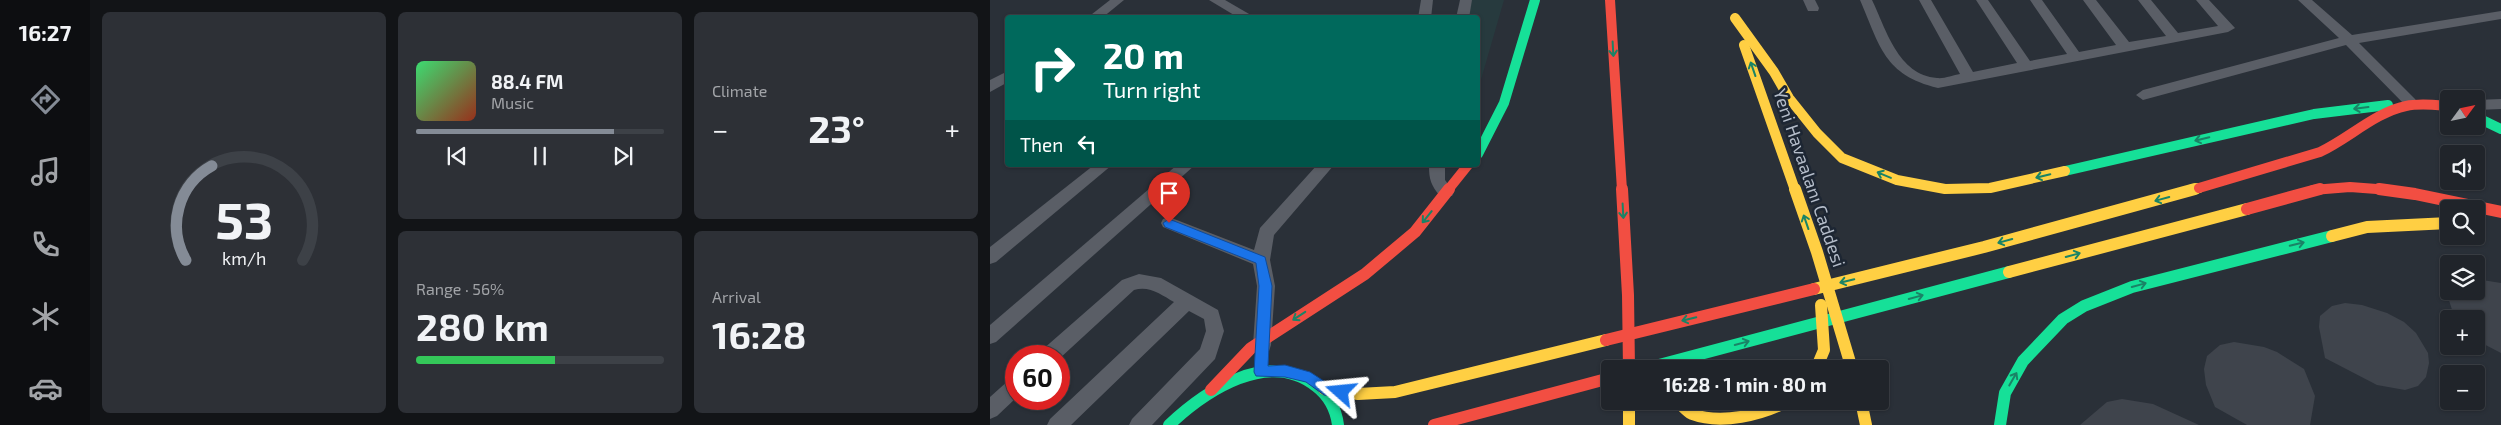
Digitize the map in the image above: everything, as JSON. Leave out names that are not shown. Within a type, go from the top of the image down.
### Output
[{"type":"main road","points":[[1480,150],[1504,103],[1535,0]]},
{"type":"main road","points":[[1610,0],[1628,295],[1628,360]]},
{"type":"main road","name":"Yeni Havaalanı Caddesi","points":[[1849,360],[1817,252],[1733,13],[1790,98],[1817,133],[1842,158],[1897,180],[1945,189],[1990,188],[2314,114],[2410,102]]},
{"type":"main road","points":[[1324,389],[1358,394],[1394,392],[1984,247],[2295,161],[2331,147],[2388,109],[2410,102],[2440,104]]},
{"type":"main road","points":[[2485,121],[2501,129]]},
{"type":"main road","points":[[1211,390],[1226,372],[1263,340],[1365,274],[1415,232],[1466,167]]},
{"type":"main road","points":[[1678,360],[2326,188],[2372,188],[2411,193],[2501,212]]},
{"type":"main road","points":[[2000,425],[2005,393],[2023,361],[2063,319],[2084,306],[2132,287],[2367,227],[2440,223]]},
{"type":"main road","points":[[1817,252],[1824,350],[1820,360]]},
{"type":"main road","points":[[1628,295],[1654,360]]},
{"type":"main road","points":[[1169,425],[1198,398],[1226,382],[1261,372],[1285,371],[1310,378],[1324,389],[1338,413],[1338,425]]},
{"type":"main road","points":[[1434,425],[1601,380]]},
{"type":"main road","points":[[1629,410],[1629,425]]},
{"type":"main road","points":[[1689,410],[1694,414],[1724,420],[1776,410]]},
{"type":"main road","points":[[1863,410],[1866,425]]},
{"type":"lane","points":[[1096,15],[1118,0]]},
{"type":"lane","points":[[1215,0],[1244,15]]},
{"type":"lane","points":[[1424,15],[1427,0]]},
{"type":"lane","points":[[1463,15],[1466,0]]},
{"type":"lane","points":[[1866,0],[1896,63],[1903,70],[1920,79],[1938,83],[2228,28],[2202,0]]},
{"type":"lane","points":[[1925,0],[1969,77]]},
{"type":"lane","points":[[1982,0],[2026,66]]},
{"type":"lane","points":[[2036,0],[2076,57]]},
{"type":"lane","points":[[2089,0],[2125,47]]},
{"type":"lane","points":[[2144,0],[2176,38]]},
{"type":"lane","points":[[2304,0],[2349,40],[2410,102]]},
{"type":"lane","points":[[2143,95],[2349,40],[2501,15]]},
{"type":"lane","points":[[990,87],[1005,77]]},
{"type":"lane","points":[[2485,105],[2501,104]]},
{"type":"lane","points":[[990,257],[1102,167]]},
{"type":"lane","points":[[990,336],[1185,167]]},
{"type":"lane","points":[[1261,372],[1266,286],[1261,260],[1266,232],[1324,167]]},
{"type":"lane","points":[[1437,167],[1437,181],[1446,192]]},
{"type":"lane","points":[[1169,223],[1261,260]]},
{"type":"lane","points":[[1061,345],[1128,285],[1148,281],[1212,315],[1215,331],[1208,353],[1139,425]]},
{"type":"lane","points":[[1057,425],[1187,301]]},
{"type":"lane","points":[[990,410],[1005,396]]},
{"type":"green space","points":[[1472,0],[1504,0],[1480,83],[1480,15],[1467,15]]},
{"type":"building","points":[[2485,280],[2501,283],[2501,353],[2485,345],[2485,310],[2452,310],[2449,300],[2485,300]]},
{"type":"building","points":[[2345,303],[2362,305],[2387,313],[2404,322],[2416,333],[2428,353],[2429,363],[2426,377],[2418,386],[2405,390],[2377,385],[2325,358],[2319,327],[2320,316],[2332,306]]},
{"type":"building","points":[[2234,342],[2264,347],[2277,352],[2304,369],[2315,396],[2310,425],[2247,425],[2215,407],[2206,385],[2204,369],[2207,356],[2220,345]]},
{"type":"building","points":[[2122,399],[2153,404],[2199,425],[2080,425],[2107,402]]},
{"type":"traffic: fast","points":[[1480,150],[1504,103],[1535,0]]},
{"type":"traffic: fast","points":[[2065,171],[2314,114],[2388,105]]},
{"type":"traffic: fast","points":[[2485,121],[2501,129]]},
{"type":"traffic: fast","points":[[2000,425],[2005,393],[2023,361],[2063,319],[2084,306],[2132,287],[2332,236]]},
{"type":"traffic: fast","points":[[1678,360],[2009,272]]},
{"type":"traffic: fast","points":[[1169,425],[1183,411],[1221,386],[1243,377],[1265,372],[1286,371],[1306,377],[1323,391],[1333,407],[1338,425]]},
{"type":"traffic: slow","points":[[1735,18],[1774,72],[1789,98],[1817,133],[1842,158],[1897,180],[1945,189],[1990,188],[2065,171]]},
{"type":"traffic: slow","points":[[1744,45],[1817,252],[1849,360]]},
{"type":"traffic: slow","points":[[1814,289],[1984,247],[2199,188]]},
{"type":"traffic: slow","points":[[2009,272],[2247,209]]},
{"type":"traffic: slow","points":[[2332,236],[2367,227],[2440,223]]},
{"type":"traffic: slow","points":[[1820,360],[1824,350],[1821,305]]},
{"type":"traffic: slow","points":[[1324,389],[1358,394],[1395,392],[1606,340]]},
{"type":"traffic: slow","points":[[1629,410],[1629,425]]},
{"type":"traffic: slow","points":[[1687,410],[1692,414],[1716,419],[1741,418],[1770,410]]},
{"type":"traffic: slow","points":[[1863,410],[1866,425]]},
{"type":"traffic: jam","points":[[1610,0],[1628,295],[1629,360]]},
{"type":"traffic: jam","points":[[2199,188],[2275,167],[2320,152],[2339,143],[2392,110],[2407,105],[2440,105]]},
{"type":"traffic: jam","points":[[1211,390],[1251,348],[1365,274],[1415,232],[1466,167]]},
{"type":"traffic: jam","points":[[2247,209],[2309,191],[2350,187],[2415,194],[2501,212]]},
{"type":"traffic: jam","points":[[1606,340],[1814,289]]},
{"type":"traffic: jam","points":[[1434,425],[1601,380]]},
{"type":"route","points":[[1169,223],[1261,260],[1266,286],[1261,372],[1285,371],[1310,378],[1324,389],[1341,392]]}]
